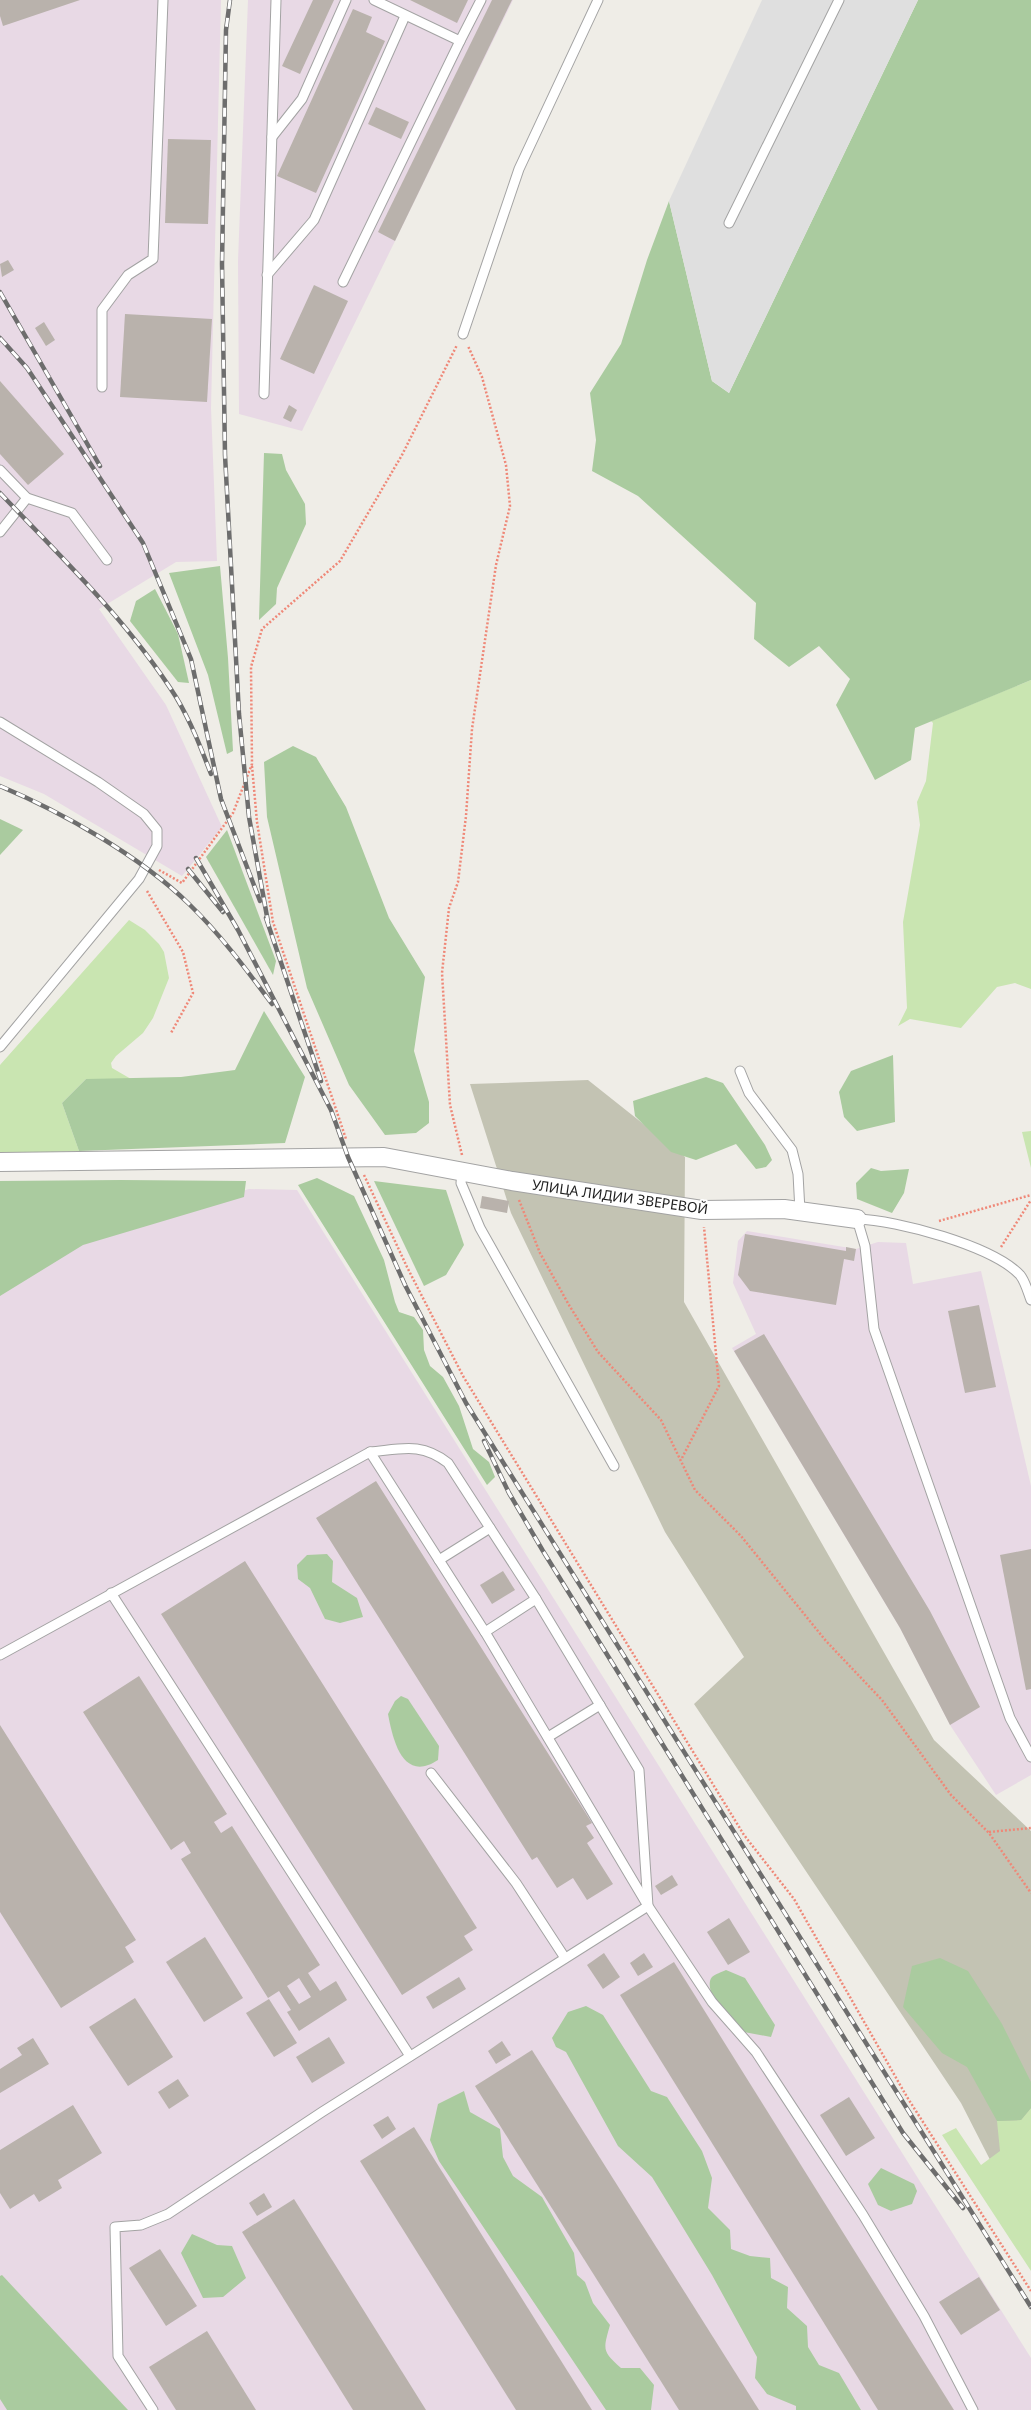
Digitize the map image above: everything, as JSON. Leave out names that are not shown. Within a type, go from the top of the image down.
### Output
[{"type":"street","name":"УЛИЦА ЛИДИИ ЗВЕРЕВОЙ","points":[[0,1162],[354,1156],[384,1157],[512,1181],[702,1210],[784,1209],[857,1219]]},
{"type":"lane","points":[[102,387],[102,310],[128,275],[153,259],[163,0]]},
{"type":"lane","points":[[264,394],[276,0]]},
{"type":"lane","points":[[272,137],[302,99],[346,0]]},
{"type":"lane","points":[[374,0],[460,41]]},
{"type":"lane","points":[[343,282],[481,0]]},
{"type":"lane","points":[[463,334],[520,169],[598,0]]},
{"type":"lane","points":[[729,223],[839,0]]},
{"type":"lane","points":[[267,275],[314,220],[405,16]]},
{"type":"lane","points":[[0,470],[27,498],[72,514],[107,560]]},
{"type":"lane","points":[[0,532],[27,498]]},
{"type":"lane","points":[[0,722],[98,782],[144,814],[157,830],[157,846],[140,879],[0,1047]]},
{"type":"lane","points":[[740,1071],[749,1093],[792,1150],[798,1174],[800,1211]]},
{"type":"lane","points":[[462,1172],[461,1183],[480,1228],[614,1466]]},
{"type":"lane","points":[[1031,1300],[1020,1275],[994,1257],[926,1230],[877,1220],[857,1219],[865,1246],[874,1329],[1010,1718],[1031,1757]]},
{"type":"lane","points":[[0,1655],[370,1452],[420,1448],[436,1454],[448,1463],[536,1599],[639,1770],[648,1906]]},
{"type":"lane","points":[[370,1452],[485,1632],[648,1906],[712,2002],[756,2052],[863,2215],[924,2316],[973,2410]]},
{"type":"lane","points":[[439,1560],[490,1528]]},
{"type":"lane","points":[[111,1593],[410,2056]]},
{"type":"lane","points":[[485,1632],[536,1599]]},
{"type":"lane","points":[[548,1737],[600,1705]]},
{"type":"lane","points":[[431,1773],[516,1883],[565,1958]]},
{"type":"lane","points":[[153,2410],[118,2356],[116,2227],[141,2225],[168,2214],[410,2056],[648,1906]]},
{"type":"path","points":[[463,334],[402,455],[340,562],[262,629],[251,668],[252,764],[257,822],[273,922],[354,1156],[407,1267],[463,1376],[744,1836],[794,1899],[907,2097],[1031,2291]]},
{"type":"path","points":[[462,1172],[461,1146],[450,1104],[442,973],[449,908],[458,882],[476,698],[496,565],[510,506],[506,465],[482,377],[463,334]]},
{"type":"path","points":[[149,864],[182,883],[233,813],[252,764]]},
{"type":"path","points":[[140,879],[183,952],[193,993],[171,1033]]},
{"type":"path","points":[[512,1181],[540,1253],[598,1352],[661,1420],[682,1459],[695,1490],[742,1536],[826,1641],[882,1700],[951,1794],[988,1832],[1031,1893]]},
{"type":"path","points":[[926,1230],[940,1220],[1031,1195]]},
{"type":"path","points":[[994,1257],[1031,1200]]},
{"type":"path","points":[[682,1459],[719,1386],[702,1210]]},
{"type":"path","points":[[988,1832],[1031,1828]]},
{"type":"shaded area","points":[[0,0],[221,0],[211,408],[217,561],[176,562],[99,609],[166,705],[222,827],[182,876],[44,794],[0,776]]},
{"type":"shaded area","points":[[248,0],[513,0],[302,431],[239,414],[238,261]]},
{"type":"shaded area","points":[[762,0],[918,0],[729,393],[712,381],[669,201]]},
{"type":"shaded area","points":[[588,1080],[685,1157],[684,1302],[934,1740],[1031,1831],[1031,2240],[961,2103],[694,1704],[744,1657],[665,1532],[511,1213],[470,1084]]},
{"type":"shaded area","points":[[249,1189],[297,1190],[1031,2358],[1031,2410],[0,2410],[0,1288],[83,1237]]},
{"type":"shaded area","points":[[747,1231],[856,1249],[878,1242],[906,1243],[913,1284],[981,1271],[1031,1486],[1031,1775],[996,1795],[950,1725],[900,1628],[732,1348],[756,1334],[733,1283],[738,1241]]},
{"type":"green space","points":[[918,0],[1031,0],[1031,680],[915,728],[911,760],[875,780],[836,705],[850,679],[819,646],[789,667],[754,639],[756,603],[638,496],[592,471],[596,440],[590,393],[621,344],[647,260],[669,201],[712,381],[729,393]]},
{"type":"green space","points":[[264,453],[282,454],[286,470],[305,504],[306,524],[277,588],[276,604],[259,620]]},
{"type":"green space","points":[[220,566],[228,658],[233,751],[227,754],[208,675],[169,573]]},
{"type":"green space","points":[[155,589],[178,634],[189,683],[178,682],[130,621],[136,601]]},
{"type":"green space","points":[[1031,680],[1031,989],[1015,983],[997,987],[961,1028],[910,1019],[898,1026],[907,1008],[903,922],[920,825],[917,802],[926,781],[933,723],[931,721]]},
{"type":"green space","points":[[293,746],[316,757],[346,807],[389,918],[425,977],[414,1051],[429,1102],[429,1123],[416,1133],[385,1135],[349,1085],[307,988],[267,817],[264,762]]},
{"type":"green space","points":[[0,819],[23,830],[0,855]]},
{"type":"green space","points":[[227,830],[276,961],[273,975],[206,857]]},
{"type":"green space","points":[[129,920],[145,930],[159,944],[164,952],[169,978],[153,1018],[143,1033],[116,1056],[111,1063],[112,1068],[131,1079],[86,1079],[62,1103],[79,1151],[0,1154],[0,1065]]},
{"type":"green space","points":[[264,1011],[305,1077],[285,1143],[79,1151],[62,1103],[86,1079],[181,1077],[235,1070]]},
{"type":"green space","points":[[893,1055],[895,1122],[857,1131],[844,1117],[839,1092],[851,1071]]},
{"type":"green space","points":[[706,1077],[723,1083],[765,1145],[772,1160],[766,1167],[756,1169],[736,1144],[696,1160],[671,1152],[635,1116],[633,1101]]},
{"type":"green space","points":[[1031,1131],[1031,1168],[1022,1132]]},
{"type":"green space","points":[[871,1168],[881,1171],[909,1169],[904,1193],[892,1213],[857,1199],[856,1183]]},
{"type":"green space","points":[[317,1178],[354,1196],[384,1260],[399,1312],[414,1317],[423,1330],[424,1350],[430,1366],[443,1377],[459,1406],[473,1449],[489,1462],[495,1477],[487,1485],[298,1185]]},
{"type":"green space","points":[[0,1181],[246,1181],[244,1197],[83,1245],[0,1296]]},
{"type":"green space","points":[[374,1181],[446,1190],[464,1245],[446,1275],[424,1286]]},
{"type":"green space","points":[[327,1554],[333,1561],[332,1582],[357,1598],[363,1617],[340,1623],[325,1619],[310,1588],[298,1579],[297,1565],[307,1555]]},
{"type":"green space","points":[[401,1696],[408,1699],[439,1746],[438,1760],[426,1766],[416,1766],[408,1763],[402,1756],[393,1736],[388,1714],[395,1701]]},
{"type":"green space","points":[[940,1958],[968,1971],[1002,2024],[1031,2082],[1031,2108],[1021,2120],[997,2121],[967,2067],[942,2053],[903,2007],[912,1966]]},
{"type":"green space","points":[[726,1970],[745,1978],[775,2025],[771,2037],[733,2030],[716,2004],[710,1989],[712,1977]]},
{"type":"green space","points":[[586,2006],[603,2015],[651,2091],[667,2097],[702,2151],[712,2178],[708,2208],[730,2230],[731,2249],[750,2256],[770,2258],[771,2278],[788,2287],[787,2308],[807,2326],[808,2347],[819,2365],[839,2373],[861,2410],[796,2410],[796,2406],[767,2394],[755,2378],[757,2357],[712,2275],[652,2177],[618,2146],[566,2052],[556,2047],[552,2038],[568,2012]]},
{"type":"green space","points":[[464,2091],[470,2112],[500,2129],[503,2157],[513,2176],[542,2197],[574,2253],[577,2275],[585,2282],[593,2303],[610,2325],[605,2345],[607,2354],[621,2368],[640,2368],[654,2385],[651,2410],[606,2410],[439,2161],[430,2140],[438,2104]]},
{"type":"green space","points":[[1031,2108],[1031,2271],[942,2135],[956,2128],[981,2165],[1000,2151],[997,2121],[1021,2120]]},
{"type":"green space","points":[[881,2168],[914,2184],[917,2191],[912,2204],[891,2211],[878,2205],[868,2184]]},
{"type":"green space","points":[[192,2234],[217,2245],[232,2246],[246,2278],[223,2297],[203,2298],[181,2253]]},
{"type":"green space","points":[[2,2275],[128,2410],[7,2410],[0,2399],[0,2276]]},
{"type":"building","points":[[0,0],[80,0],[3,26],[0,16]]},
{"type":"building","points":[[313,0],[334,0],[300,74],[282,66]]},
{"type":"building","points":[[410,0],[468,0],[457,23]]},
{"type":"building","points":[[492,0],[512,0],[395,241],[378,232]]},
{"type":"building","points":[[353,9],[372,17],[366,32],[385,41],[316,193],[277,176]]},
{"type":"building","points":[[376,107],[409,122],[401,139],[368,124]]},
{"type":"building","points":[[168,139],[211,140],[208,224],[165,223]]},
{"type":"building","points":[[8,260],[14,270],[2,277],[0,264]]},
{"type":"building","points":[[314,285],[348,301],[314,374],[280,359]]},
{"type":"building","points":[[125,314],[212,319],[207,402],[120,397]]},
{"type":"building","points":[[44,322],[55,340],[46,346],[35,328]]},
{"type":"building","points":[[0,381],[64,454],[28,485],[0,454]]},
{"type":"building","points":[[289,405],[297,410],[291,422],[283,418]]},
{"type":"building","points":[[482,1196],[509,1201],[507,1213],[480,1208]]},
{"type":"building","points":[[745,1234],[846,1251],[846,1247],[856,1249],[854,1261],[844,1259],[836,1305],[750,1291],[738,1275]]},
{"type":"building","points":[[979,1305],[996,1387],[965,1393],[948,1311]]},
{"type":"building","points":[[764,1334],[930,1611],[980,1707],[950,1725],[900,1628],[734,1351]]},
{"type":"building","points":[[376,1481],[592,1823],[586,1826],[594,1838],[587,1843],[613,1884],[587,1900],[573,1878],[557,1888],[537,1857],[532,1860],[316,1518]]},
{"type":"building","points":[[1031,1549],[1031,1689],[1026,1690],[1000,1555]]},
{"type":"building","points":[[245,1561],[477,1928],[464,1936],[473,1950],[402,1995],[161,1614]]},
{"type":"building","points":[[503,1571],[515,1590],[492,1604],[480,1585]]},
{"type":"building","points":[[139,1676],[227,1814],[214,1822],[221,1833],[232,1826],[320,1965],[308,1973],[320,1991],[336,1981],[347,2000],[299,2031],[287,2012],[291,2010],[279,1991],[268,1998],[181,1859],[191,1853],[184,1841],[171,1850],[83,1712]],"holes":[[[299,1978],[311,1997],[299,2004],[287,1986]]]},
{"type":"building","points":[[0,1725],[136,1940],[125,1947],[134,1962],[61,2008],[0,1912]]},
{"type":"building","points":[[672,1875],[678,1885],[661,1895],[655,1886]]},
{"type":"building","points":[[729,1918],[750,1952],[728,1965],[707,1932]]},
{"type":"building","points":[[205,1937],[243,1998],[204,2022],[166,1962]]},
{"type":"building","points":[[604,1953],[620,1977],[603,1989],[587,1965]]},
{"type":"building","points":[[644,1953],[653,1967],[638,1976],[630,1963]]},
{"type":"building","points":[[674,1962],[954,2410],[878,2410],[620,1995]]},
{"type":"building","points":[[459,1977],[466,1989],[433,2009],[426,1997]]},
{"type":"building","points":[[135,1998],[173,2057],[128,2086],[89,2027]]},
{"type":"building","points":[[269,1999],[297,2043],[274,2057],[246,2013]]},
{"type":"building","points":[[329,2037],[345,2063],[312,2083],[296,2057]]},
{"type":"building","points":[[33,2038],[49,2064],[0,2093],[0,2069],[22,2055],[17,2048]]},
{"type":"building","points":[[502,2041],[511,2055],[496,2064],[488,2051]]},
{"type":"building","points":[[532,2050],[759,2410],[679,2410],[475,2086]]},
{"type":"building","points":[[178,2079],[189,2096],[169,2109],[158,2092]]},
{"type":"building","points":[[849,2097],[875,2138],[846,2156],[820,2115]]},
{"type":"building","points":[[73,2105],[102,2153],[58,2180],[62,2188],[39,2202],[34,2194],[10,2209],[0,2193],[0,2150]]},
{"type":"building","points":[[388,2116],[396,2129],[382,2139],[373,2125]]},
{"type":"building","points":[[414,2127],[592,2410],[516,2410],[360,2161]]},
{"type":"building","points":[[264,2193],[272,2207],[257,2216],[249,2203]]},
{"type":"building","points":[[294,2199],[426,2410],[353,2410],[242,2232]]},
{"type":"building","points":[[160,2249],[197,2306],[166,2326],[129,2268]]},
{"type":"building","points":[[979,2277],[1000,2310],[961,2335],[939,2302]]},
{"type":"building","points":[[207,2331],[256,2410],[176,2410],[149,2367]]},
{"type":"railway","points":[[230,0],[226,30],[222,264],[225,455],[239,714],[249,817],[268,922]]},
{"type":"railway","points":[[0,292],[100,466]]},
{"type":"railway","points":[[0,338],[27,368],[143,543],[191,659],[221,799],[260,901]]},
{"type":"railway","points":[[0,493],[116,616],[137,642],[176,697],[186,716],[211,774]]},
{"type":"railway","points":[[0,786],[74,822],[124,852],[148,869],[189,904],[211,927],[272,1004]]},
{"type":"railway","points":[[196,858],[238,930],[331,1110],[348,1157],[405,1285],[466,1403],[1031,2307]]},
{"type":"railway","points":[[188,869],[223,912]]},
{"type":"railway","points":[[266,918],[321,1081]]},
{"type":"railway","points":[[484,1441],[509,1493],[543,1551],[903,2133],[963,2208]]}]
